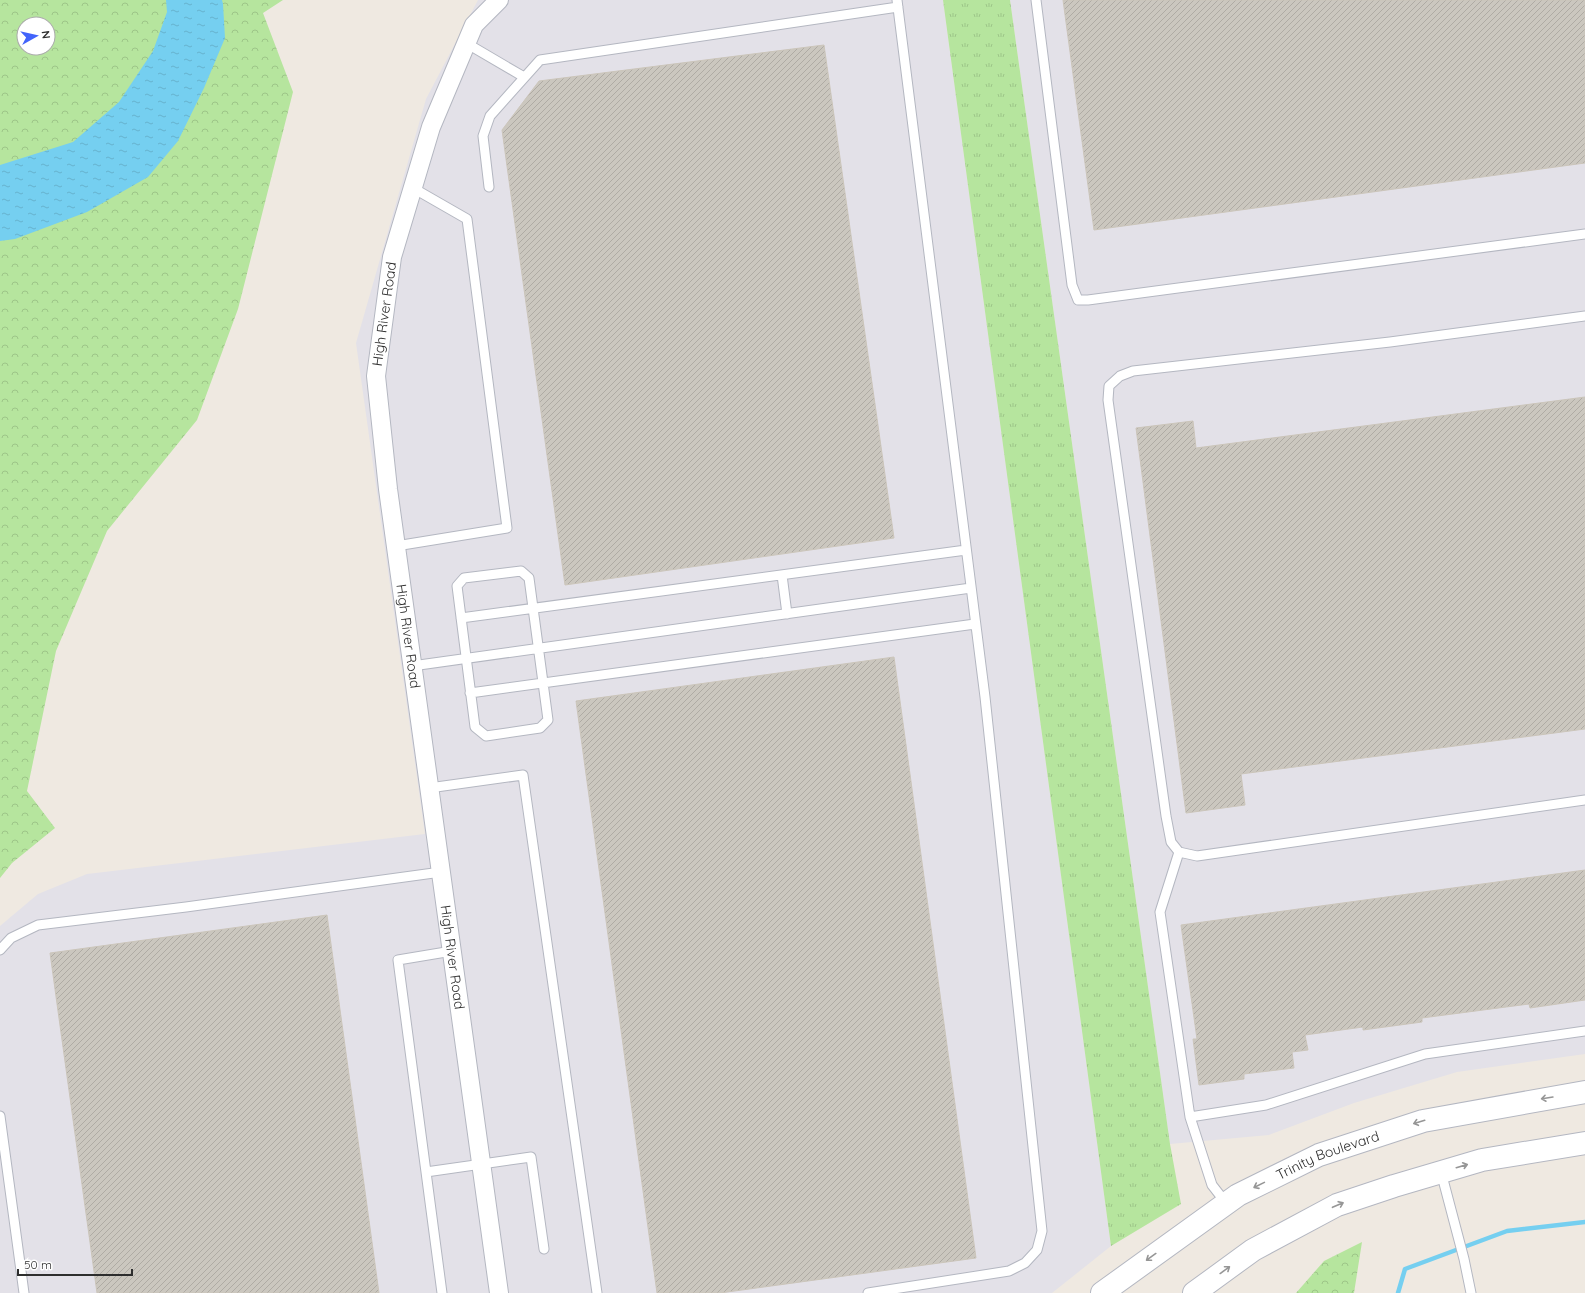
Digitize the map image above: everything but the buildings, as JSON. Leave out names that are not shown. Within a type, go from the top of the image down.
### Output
[{"type":"main road","name":"Trinity Boulevard","points":[[1102,1293],[1238,1195],[1319,1156],[1423,1121],[1585,1092]]},
{"type":"main road","points":[[1194,1293],[1253,1250],[1337,1205],[1394,1186],[1482,1160],[1585,1143]]},
{"type":"street","name":"High River Road","points":[[499,0],[474,25],[431,127],[392,257],[376,376],[412,666],[499,1293]]},
{"type":"lane","points":[[1036,0],[1072,285],[1078,300],[1104,298],[1585,234]]},
{"type":"lane","points":[[489,187],[483,136],[490,116],[524,76],[540,60],[897,4],[985,697],[1042,1231],[1037,1250],[1025,1263],[1009,1271],[868,1293]]},
{"type":"lane","points":[[466,43],[524,76]]},
{"type":"lane","points":[[396,546],[507,528],[467,219],[413,188]]},
{"type":"lane","points":[[1585,316],[1390,342],[1133,371],[1120,376],[1109,386],[1108,400],[1166,816],[1171,842],[1179,852],[1197,856],[1585,800]]},
{"type":"lane","points":[[461,618],[966,550]]},
{"type":"lane","points":[[521,571],[529,578],[548,720],[540,728],[486,736],[475,727],[461,618],[457,586],[464,578],[521,571]]},
{"type":"lane","points":[[782,575],[787,614]]},
{"type":"lane","points":[[412,666],[971,588]]},
{"type":"lane","points":[[470,694],[976,624]]},
{"type":"lane","points":[[429,788],[523,775],[597,1293]]},
{"type":"lane","points":[[1179,852],[1160,912],[1190,1117],[1212,1185],[1226,1203]]},
{"type":"lane","points":[[0,950],[11,938],[38,924],[186,907],[441,872]]},
{"type":"lane","points":[[442,1293],[398,960],[452,951]]},
{"type":"lane","points":[[1190,1117],[1266,1105],[1425,1054],[1585,1031]]},
{"type":"lane","points":[[0,1116],[24,1293]]},
{"type":"lane","points":[[426,1172],[531,1157],[544,1249]]},
{"type":"lane","points":[[1441,1172],[1464,1259],[1471,1293]]},
{"type":"shaded area","points":[[478,0],[943,0],[1111,1246],[1052,1293],[0,1293],[0,926],[38,894],[87,874],[425,834],[356,343],[426,99]]},
{"type":"shaded area","points":[[1010,0],[1585,0],[1585,1054],[1457,1072],[1354,1103],[1269,1135],[1170,1144]]},
{"type":"green space","points":[[0,0],[283,0],[263,13],[293,92],[238,309],[197,420],[107,531],[56,651],[27,791],[55,828],[12,863],[0,878]]},
{"type":"green space","points":[[943,0],[1010,0],[1170,1144],[1181,1204],[1111,1246]]},
{"type":"green space","points":[[1362,1242],[1354,1293],[1296,1293],[1324,1261]]},
{"type":"water","points":[[166,0],[222,0],[223,4],[225,38],[204,88],[178,141],[148,177],[87,212],[15,239],[0,241],[0,165],[73,142],[119,102],[153,51],[167,12]]},
{"type":"waterway","points":[[1398,1293],[1405,1269],[1507,1231],[1585,1222]]}]
